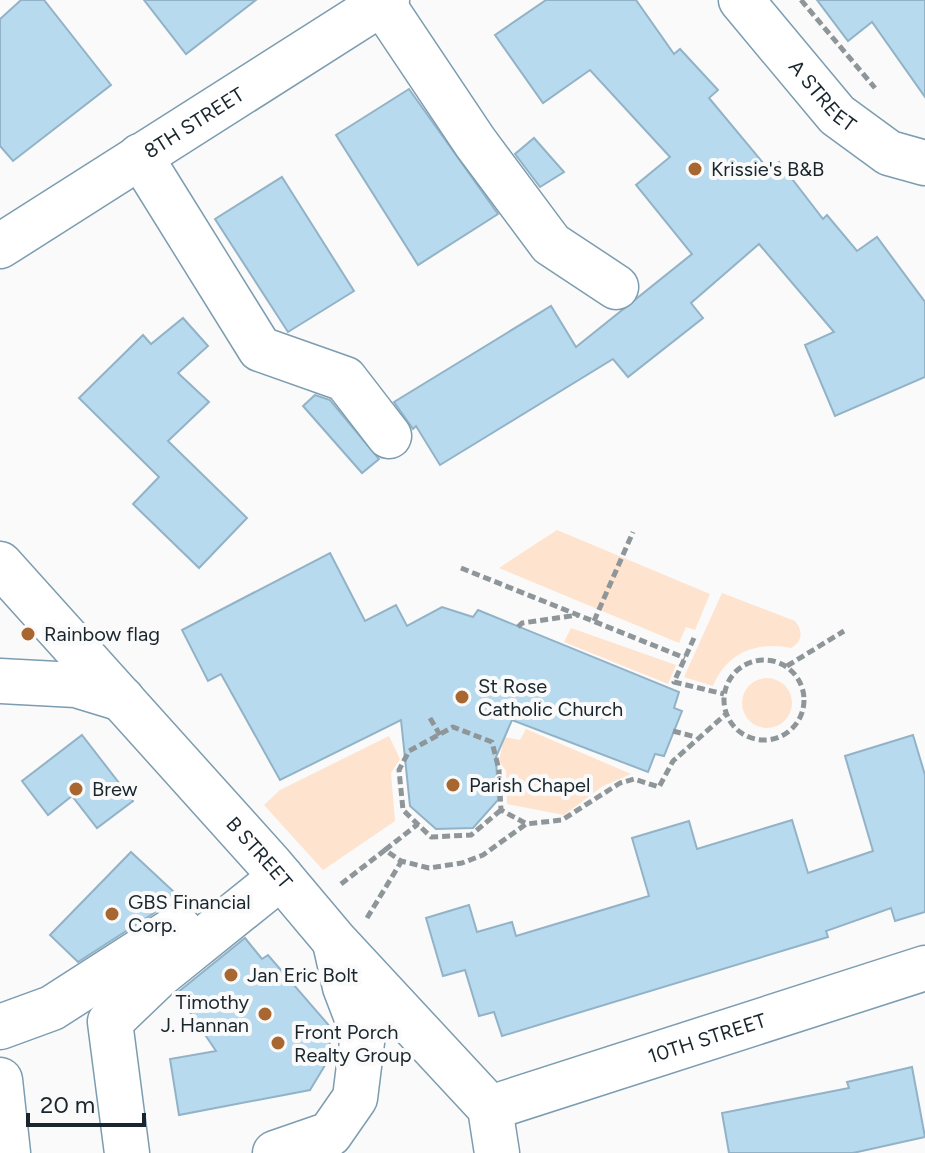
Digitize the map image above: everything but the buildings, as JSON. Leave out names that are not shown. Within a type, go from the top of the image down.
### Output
[{"type":"street","name":"A STREET","points":[[741,0],[837,115],[889,153],[925,163]]},
{"type":"street","name":"8TH STREET","points":[[0,246],[384,2]]},
{"type":"street","points":[[384,2],[475,142],[551,244],[616,287]]},
{"type":"street","points":[[140,156],[260,349],[345,379],[389,436]]},
{"type":"street","name":"B STREET","points":[[0,564],[276,870],[350,930],[490,1108]]},
{"type":"street","points":[[0,681],[76,685],[122,699]]},
{"type":"street","points":[[0,1027],[52,1008],[100,981],[276,870]]},
{"type":"street","points":[[127,1153],[110,1022],[276,870]]},
{"type":"street","points":[[275,1153],[330,1134],[355,1098],[363,1034],[345,987],[350,930]]},
{"type":"street","name":"10TH STREET","points":[[490,1108],[925,968]]},
{"type":"street","points":[[0,1080],[8,1153]]},
{"type":"street","points":[[490,1108],[497,1153]]},
{"type":"path","points":[[801,0],[884,98]]},
{"type":"path","points":[[594,621],[633,532]]},
{"type":"path","points":[[461,568],[685,658]]},
{"type":"path","points":[[518,627],[522,623],[579,615]]},
{"type":"path","points":[[787,666],[844,631]]},
{"type":"path","points":[[694,638],[674,682],[724,694]]},
{"type":"path","points":[[765,659],[787,666],[796,674],[805,698],[804,711],[790,732],[779,738],[754,739],[742,733],[726,714],[724,694],[734,673],[742,666],[765,659]]},
{"type":"path","points":[[385,850],[401,861],[429,868],[462,863],[483,855],[526,824],[562,820],[586,803],[634,779],[659,787],[673,761],[696,737],[726,714]]},
{"type":"path","points":[[430,718],[440,735]]},
{"type":"path","points":[[453,727],[492,742],[499,770],[501,810],[471,835],[431,837],[403,810],[399,770],[409,751],[453,727]]},
{"type":"path","points":[[673,731],[696,737]]},
{"type":"path","points":[[501,810],[526,824]]},
{"type":"path","points":[[338,888],[418,824]]},
{"type":"path","points":[[350,930],[401,861]]},
{"type":"shaded area","points":[[557,530],[710,594],[695,630],[686,627],[679,643],[499,568]]},
{"type":"shaded area","points":[[722,593],[795,621],[800,636],[791,648],[766,646],[735,657],[719,674],[713,686],[684,677]]},
{"type":"shaded area","points":[[571,628],[676,665],[668,684],[564,642]]},
{"type":"shaded area","points":[[767,678],[784,686],[792,703],[784,720],[767,728],[750,720],[742,703],[750,686]]},
{"type":"shaded area","points":[[526,729],[631,774],[603,786],[564,815],[507,804],[506,771],[499,761],[504,737],[520,740]]},
{"type":"shaded area","points":[[389,736],[400,759],[391,773],[395,821],[323,870],[264,805],[280,790]]},
{"type":"place","name":"Krissie's B&B","points":[[695,169]]},
{"type":"place","name":"Rainbow flag","points":[[28,634]]},
{"type":"place","name":"St Rose Catholic Church","points":[[462,697]]},
{"type":"place","name":"Parish Chapel","points":[[453,785]]},
{"type":"place","name":"Brew","points":[[76,789]]},
{"type":"place","name":"GBS Financial Corp.","points":[[112,914]]},
{"type":"place","name":"Jan Eric Bolt","points":[[231,975]]},
{"type":"place","name":"Timothy J. Hannan","points":[[265,1014]]},
{"type":"place","name":"Front Porch Realty Group","points":[[278,1043]]}]
